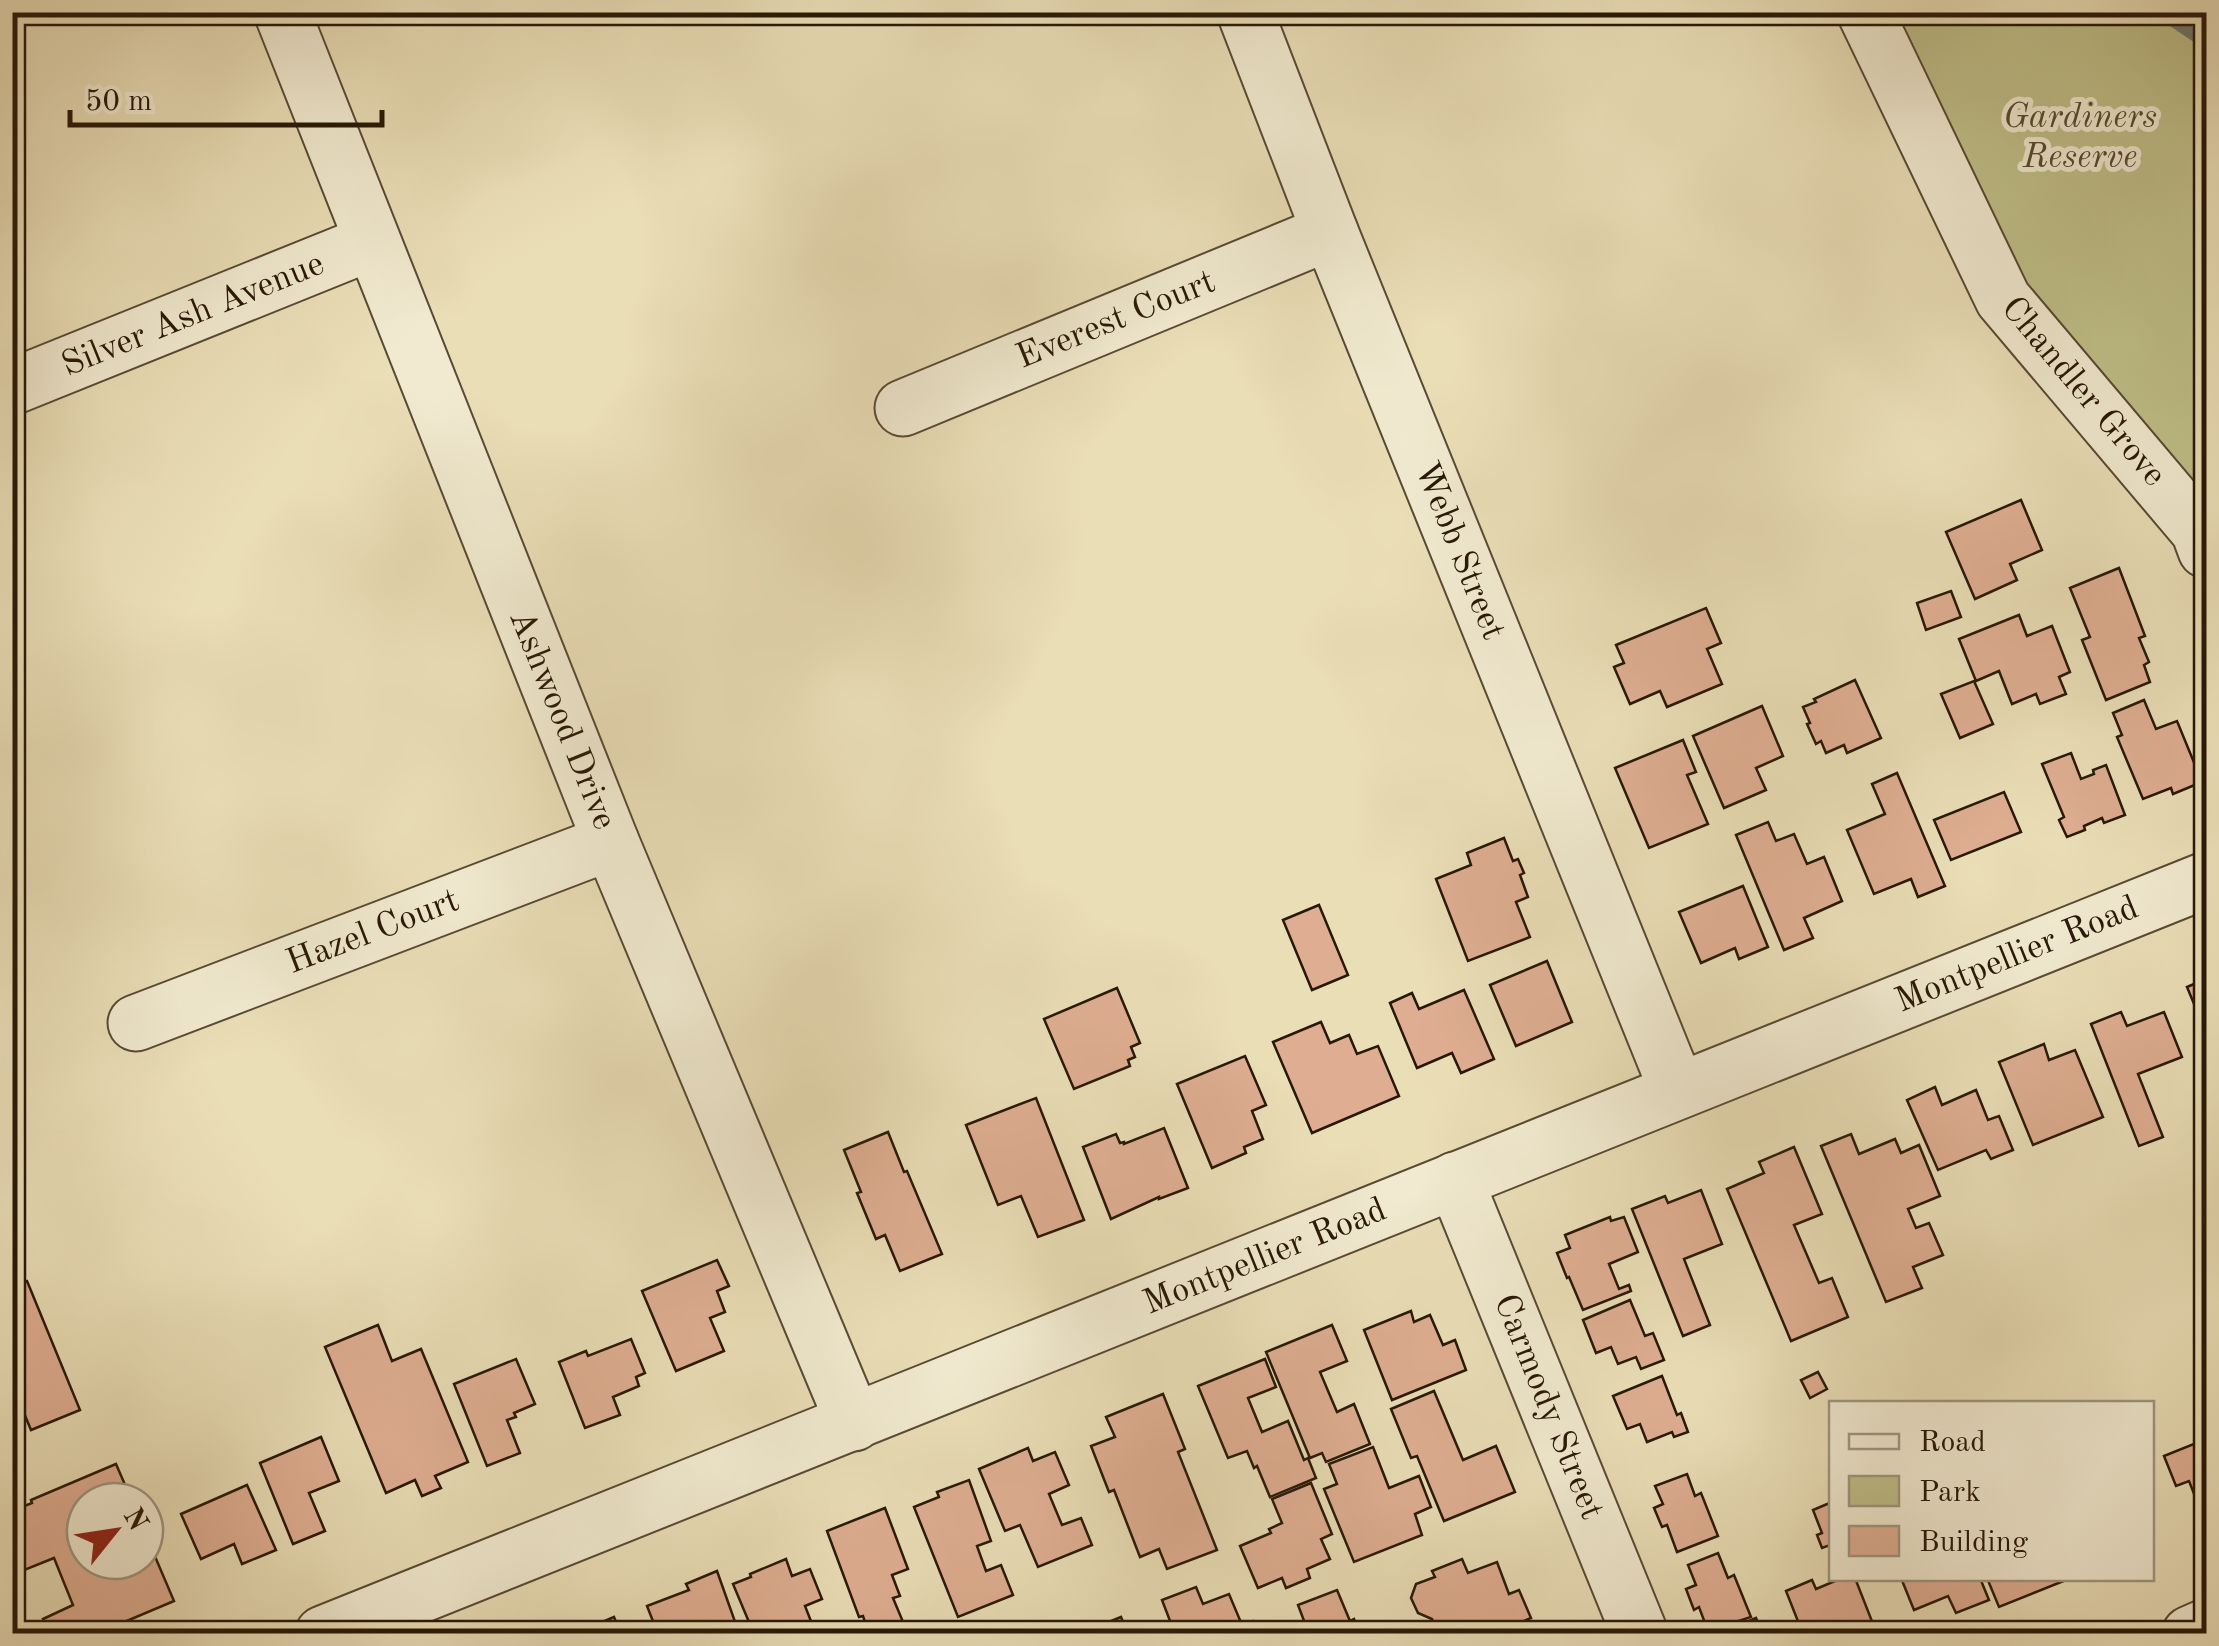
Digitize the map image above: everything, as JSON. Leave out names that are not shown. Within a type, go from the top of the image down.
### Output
[{"type":"street","name":"Webb Street","points":[[1245,12],[1330,232],[1677,1089]]},
{"type":"street","name":"Chandler Grove","points":[[1865,12],[2003,299],[2199,531],[2206,550]]},
{"type":"street","name":"Ashwood Drive","points":[[290,15],[372,242],[610,842],[854,1422]]},
{"type":"street","name":"Everest Court","points":[[903,408],[1330,232]]},
{"type":"street","name":"Silver Ash Avenue","points":[[12,387],[372,242]]},
{"type":"street","name":"Hazel Court","points":[[136,1023],[610,842]]},
{"type":"street","name":"Montpellier Road","points":[[323,1634],[2206,880]]},
{"type":"street","name":"Carmody Street","points":[[1455,1180],[1640,1634]]},
{"type":"street","points":[[2190,1634],[2206,1627]]},
{"type":"green space","name":"Gardiners Reserve","points":[[1879,13],[2206,13],[2206,509],[2032,320]]},
{"type":"building","points":[[2021,500],[2042,550],[2010,564],[2017,580],[1975,599],[1946,532]]},
{"type":"building","points":[[2119,568],[2145,636],[2139,638],[2149,662],[2144,665],[2150,682],[2106,700],[2082,640],[2090,637],[2070,588]]},
{"type":"building","points":[[1951,591],[1961,617],[1926,630],[1917,603]]},
{"type":"building","points":[[1706,608],[1721,643],[1707,649],[1722,684],[1667,707],[1660,691],[1630,704],[1614,667],[1624,663],[1616,645]]},
{"type":"building","points":[[2019,615],[2027,636],[2052,626],[2070,672],[2059,677],[2066,694],[2040,704],[2036,694],[2012,704],[1999,671],[1976,681],[1959,639]]},
{"type":"building","points":[[1855,680],[1881,738],[1847,753],[1844,745],[1826,753],[1821,741],[1816,744],[1803,707]]},
{"type":"building","points":[[1974,681],[1993,724],[1960,738],[1941,694]]},
{"type":"building","points":[[2144,700],[2156,729],[2177,721],[2202,782],[2173,794],[2171,788],[2143,799],[2117,737],[2122,735],[2113,713]]},
{"type":"building","points":[[1762,706],[1783,756],[1756,768],[1766,790],[1724,808],[1693,736]]},
{"type":"building","points":[[1683,740],[1696,772],[1687,775],[1708,824],[1649,848],[1615,768]]},
{"type":"building","points":[[2071,753],[2081,779],[2106,765],[2125,815],[2104,823],[2102,818],[2067,837],[2059,820],[2064,817],[2042,764]]},
{"type":"building","points":[[1897,773],[1945,886],[1918,897],[1911,879],[1874,894],[1847,830],[1885,814],[1872,784]]},
{"type":"building","points":[[2004,792],[2021,832],[1951,860],[1934,820]]},
{"type":"building","points":[[1768,822],[1776,841],[1794,834],[1807,864],[1824,857],[1842,901],[1804,918],[1813,938],[1784,950],[1736,835]]},
{"type":"building","points":[[1504,838],[1513,861],[1518,859],[1524,873],[1520,875],[1528,897],[1516,902],[1530,937],[1468,961],[1436,879],[1471,865],[1467,853]]},
{"type":"building","points":[[1743,886],[1768,947],[1739,959],[1735,948],[1701,963],[1679,912]]},
{"type":"building","points":[[1319,905],[1348,975],[1312,990],[1283,920]]},
{"type":"building","points":[[1547,961],[1572,1022],[1516,1046],[1490,985]]},
{"type":"building","points":[[2206,979],[2206,1033],[2187,987]]},
{"type":"building","points":[[1117,988],[1140,1043],[1131,1047],[1135,1057],[1128,1060],[1130,1066],[1074,1089],[1044,1019]]},
{"type":"building","points":[[1464,990],[1494,1059],[1461,1073],[1452,1053],[1417,1068],[1390,1003],[1412,993],[1419,1009]]},
{"type":"building","points":[[2121,1012],[2127,1026],[2164,1012],[2182,1057],[2138,1074],[2163,1137],[2139,1146],[2091,1024]]},
{"type":"building","points":[[1321,1022],[1330,1043],[1349,1035],[1357,1054],[1378,1046],[1399,1096],[1312,1133],[1273,1042]]},
{"type":"building","points":[[2044,1044],[2049,1060],[2075,1050],[2103,1117],[2033,1145],[1999,1062]]},
{"type":"building","points":[[1245,1056],[1266,1105],[1252,1111],[1263,1139],[1244,1147],[1246,1153],[1212,1168],[1177,1084]]},
{"type":"building","points":[[1935,1087],[1942,1105],[1976,1090],[1988,1120],[1999,1116],[2013,1150],[1991,1159],[1986,1150],[1938,1170],[1907,1100]]},
{"type":"building","points":[[1036,1098],[1084,1220],[1038,1237],[1021,1196],[998,1205],[966,1125]]},
{"type":"building","points":[[1164,1128],[1188,1188],[1111,1219],[1083,1147],[1116,1134],[1124,1144]]},
{"type":"building","points":[[888,1132],[942,1254],[900,1271],[885,1235],[876,1239],[844,1150]]},
{"type":"building","points":[[1851,1134],[1859,1154],[1895,1139],[1901,1153],[1919,1145],[1940,1196],[1908,1209],[1916,1228],[1929,1223],[1943,1255],[1913,1267],[1922,1288],[1886,1302],[1821,1146]]},
{"type":"building","points":[[1794,1147],[1822,1214],[1794,1225],[1819,1283],[1832,1278],[1848,1317],[1791,1341],[1727,1189],[1764,1173],[1759,1162]]},
{"type":"building","points":[[1701,1190],[1722,1244],[1684,1259],[1710,1325],[1683,1336],[1632,1209],[1665,1196],[1668,1203]]},
{"type":"building","points":[[1610,1217],[1611,1221],[1624,1217],[1638,1252],[1609,1264],[1619,1289],[1629,1285],[1631,1291],[1583,1310],[1557,1253],[1570,1248],[1565,1235]]},
{"type":"building","points":[[717,1260],[729,1286],[717,1291],[725,1312],[710,1318],[724,1351],[676,1371],[642,1291]]},
{"type":"building","points":[[27,1281],[80,1410],[31,1430],[12,1384],[12,1287]]},
{"type":"building","points":[[1630,1300],[1645,1336],[1653,1333],[1664,1360],[1641,1369],[1636,1357],[1618,1364],[1611,1347],[1596,1353],[1583,1320]]},
{"type":"building","points":[[1411,1311],[1414,1322],[1430,1315],[1443,1345],[1455,1340],[1466,1370],[1392,1400],[1364,1330]]},
{"type":"building","points":[[378,1325],[392,1361],[421,1349],[468,1462],[435,1476],[441,1488],[422,1496],[415,1480],[386,1493],[325,1347]]},
{"type":"building","points":[[1332,1325],[1347,1361],[1320,1372],[1337,1412],[1354,1404],[1370,1444],[1326,1462],[1322,1453],[1310,1458],[1266,1352]]},
{"type":"building","points":[[631,1339],[645,1373],[636,1377],[639,1386],[613,1397],[620,1415],[585,1428],[559,1362],[586,1351],[588,1356]]},
{"type":"building","points":[[516,1359],[535,1404],[507,1420],[520,1453],[487,1466],[454,1384]]},
{"type":"building","points":[[1265,1359],[1276,1387],[1248,1398],[1262,1432],[1288,1421],[1316,1478],[1270,1497],[1247,1451],[1228,1458],[1198,1386]]},
{"type":"building","points":[[1818,1372],[1827,1389],[1810,1398],[1801,1380]]},
{"type":"building","points":[[1662,1376],[1688,1432],[1674,1437],[1672,1432],[1647,1442],[1640,1424],[1627,1429],[1613,1396]]},
{"type":"building","points":[[1434,1391],[1463,1460],[1496,1446],[1515,1492],[1444,1521],[1417,1456],[1411,1458],[1391,1409]]},
{"type":"building","points":[[1163,1394],[1185,1449],[1178,1452],[1217,1550],[1167,1569],[1159,1549],[1140,1557],[1114,1490],[1109,1492],[1091,1446],[1115,1437],[1106,1417]]},
{"type":"building","points":[[321,1437],[339,1481],[309,1493],[325,1531],[293,1544],[260,1463]]},
{"type":"building","points":[[2206,1439],[2206,1507],[2200,1509],[2189,1481],[2176,1486],[2164,1456]]},
{"type":"building","points":[[1373,1447],[1389,1488],[1419,1476],[1431,1507],[1415,1514],[1422,1535],[1354,1562],[1324,1489],[1337,1484],[1329,1464]]},
{"type":"building","points":[[1028,1448],[1033,1461],[1055,1452],[1069,1485],[1049,1494],[1062,1525],[1081,1518],[1092,1545],[1038,1567],[1020,1525],[1005,1531],[979,1469]]},
{"type":"building","points":[[116,1464],[123,1481],[76,1481]]},
{"type":"building","points":[[1687,1474],[1695,1496],[1701,1493],[1718,1536],[1677,1552],[1667,1525],[1662,1527],[1654,1508],[1663,1504],[1655,1486]]},
{"type":"building","points":[[969,1480],[991,1541],[977,1546],[986,1571],[1001,1565],[1013,1595],[958,1617],[914,1507],[939,1497],[937,1492]]},
{"type":"building","points":[[1311,1483],[1332,1534],[1321,1539],[1330,1559],[1307,1569],[1310,1578],[1286,1588],[1282,1578],[1258,1588],[1240,1546],[1271,1533],[1269,1529],[1282,1523],[1272,1499]]},
{"type":"building","points":[[247,1485],[276,1550],[242,1564],[234,1544],[201,1559],[181,1514]]},
{"type":"building","points":[[65,1486],[65,1581],[165,1580],[174,1601],[96,1634],[49,1634],[43,1619],[73,1605],[54,1558],[12,1575],[12,1511],[32,1503],[31,1500]]},
{"type":"building","points":[[1829,1503],[1829,1545],[1822,1548],[1817,1535],[1822,1533],[1813,1510]]},
{"type":"building","points":[[885,1508],[908,1569],[892,1575],[900,1596],[893,1598],[906,1629],[895,1634],[869,1634],[827,1531]]},
{"type":"building","points":[[1718,1553],[1728,1578],[1734,1575],[1751,1617],[1708,1631],[1699,1607],[1694,1610],[1686,1589],[1696,1585],[1688,1565]]},
{"type":"building","points":[[786,1559],[792,1576],[810,1569],[822,1599],[805,1606],[816,1634],[754,1634],[733,1584]]},
{"type":"building","points":[[1462,1559],[1468,1573],[1497,1562],[1509,1594],[1519,1590],[1531,1618],[1493,1634],[1438,1634],[1432,1619],[1418,1613],[1411,1598],[1416,1584],[1435,1577],[1432,1571]]},
{"type":"building","points":[[717,1571],[739,1633],[658,1634],[647,1606],[689,1590],[686,1584]]},
{"type":"building","points":[[1812,1580],[1816,1589],[1835,1581],[1856,1581],[1875,1629],[1862,1634],[1803,1634],[1786,1591]]},
{"type":"building","points":[[1902,1581],[1981,1581],[1989,1600],[1956,1613],[1948,1596],[1914,1610]]},
{"type":"building","points":[[1988,1581],[2064,1581],[1999,1607]]},
{"type":"building","points":[[1196,1587],[1203,1604],[1229,1594],[1242,1625],[1253,1621],[1258,1634],[1175,1634],[1162,1600]]},
{"type":"building","points":[[1337,1590],[1350,1621],[1354,1619],[1360,1633],[1368,1630],[1370,1634],[1309,1634],[1298,1605]]},
{"type":"building","points":[[614,1617],[621,1634],[580,1634],[601,1625]]},
{"type":"building","points":[[1121,1617],[1128,1634],[1090,1634],[1089,1630]]},
{"type":"building","points":[[1756,1618],[1763,1634],[1719,1634]]},
{"type":"waterway","points":[[2160,12],[2206,43]]}]
